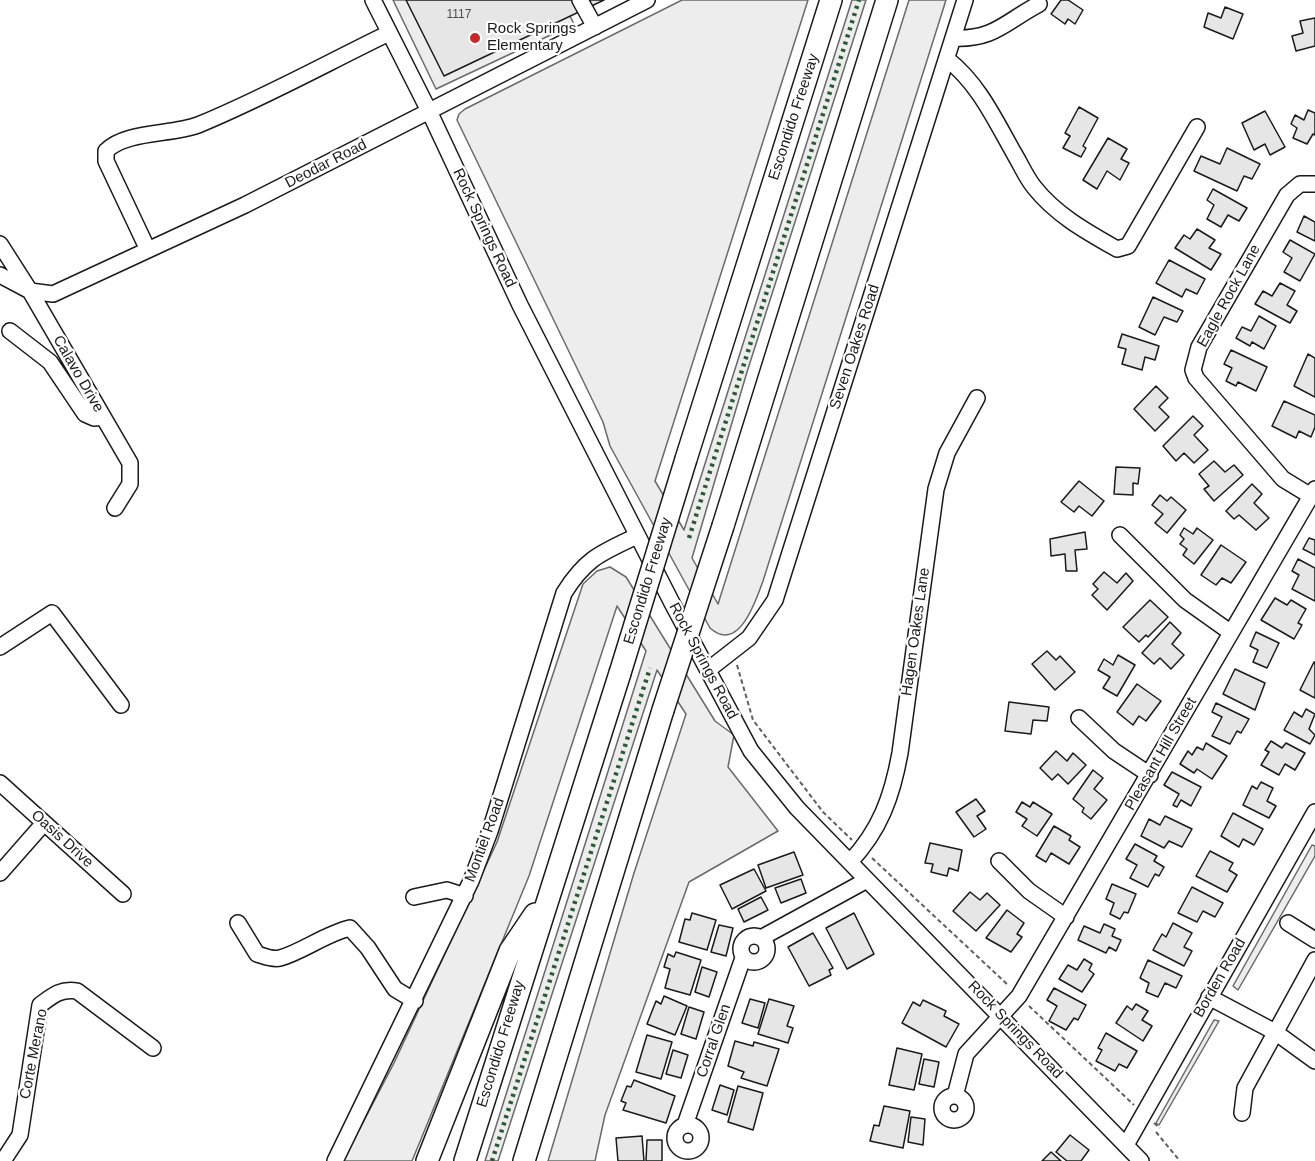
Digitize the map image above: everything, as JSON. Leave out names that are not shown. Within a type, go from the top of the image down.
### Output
[{"type":"highway","name":"Escondido Freeway","points":[[465,1161],[831,0]]},
{"type":"highway","points":[[524,1161],[886,0]]},
{"type":"highway","points":[[427,1161],[510,951],[548,894]]},
{"type":"street","name":"Rock Springs Road","points":[[373,0],[429,111],[520,306],[637,536],[758,761],[797,808],[1141,1161]]},
{"type":"street","points":[[580,0],[595,27]]},
{"type":"street","name":"Deodar Road","points":[[0,275],[30,291],[53,294],[245,205],[647,0]]},
{"type":"street","name":"Seven Oakes Road","points":[[708,670],[749,638],[775,600],[965,0]]},
{"type":"street","points":[[953,38],[972,39],[991,34],[1039,4]]},
{"type":"street","points":[[148,250],[106,161],[105,151],[138,137],[196,126],[389,33]]},
{"type":"street","points":[[947,59],[966,74],[979,92],[1032,185],[1050,204],[1080,229],[1117,249],[1128,246],[1197,126]]},
{"type":"street","name":"Eagle Rock Lane","points":[[1313,492],[1283,479],[1196,378],[1193,370],[1199,347],[1287,195],[1299,184],[1315,184]]},
{"type":"street","name":"Calavo Drive","points":[[0,244],[30,291],[130,463],[130,484],[115,508]]},
{"type":"street","points":[[10,331],[50,362],[85,414],[94,418],[103,417]]},
{"type":"street","name":"Hagen Oakes Lane","points":[[850,862],[869,841],[892,790],[900,753],[936,489],[947,453],[977,398]]},
{"type":"street","name":"Pleasant Hill Street","points":[[955,1096],[966,1054],[1019,996],[1313,492]]},
{"type":"street","points":[[1120,535],[1185,600],[1230,632]]},
{"type":"street","name":"Montiel Road","points":[[335,1161],[465,896],[490,831],[564,593],[579,570],[598,554],[637,536]]},
{"type":"street","points":[[0,647],[52,613],[121,705]]},
{"type":"street","points":[[1079,718],[1114,750],[1149,775]]},
{"type":"street","name":"Oasis Drive","points":[[0,783],[123,894]]},
{"type":"street","name":"Borden Road","points":[[1126,1145],[1209,997],[1310,831],[1315,812]]},
{"type":"street","points":[[0,873],[44,823]]},
{"type":"street","points":[[999,861],[1029,891],[1066,917]]},
{"type":"street","name":"Corral Glen","points":[[685,1125],[697,1129],[701,1140],[693,1150],[682,1155],[675,1142],[675,1134],[685,1125],[743,958],[754,963],[762,960],[767,948],[761,938],[867,880]]},
{"type":"street","points":[[414,897],[447,890],[465,896]]},
{"type":"street","points":[[238,923],[257,954],[268,958],[280,958],[335,932],[350,928],[368,948],[395,989],[415,1001]]},
{"type":"street","points":[[1288,923],[1315,940]]},
{"type":"street","points":[[1242,1113],[1245,1088],[1315,960]]},
{"type":"street","name":"Corte Merano","points":[[3,1161],[20,1135],[40,1005],[55,993],[69,989],[77,991],[153,1048]]},
{"type":"street","points":[[1209,997],[1275,1032],[1315,1061]]},
{"type":"path","points":[[733,651],[753,720],[823,812],[857,844]]},
{"type":"path","points":[[866,852],[1160,1128]]},
{"type":"path","points":[[1156,1132],[1180,1161]]},
{"type":"shaded area","name":"Rock Springs Elementary","points":[[393,0],[562,0],[574,24],[436,89]]},
{"type":"shaded area","points":[[682,0],[808,0],[655,481],[684,530],[852,0],[866,0],[747,372],[692,558],[718,604],[909,0],[946,0],[763,581],[745,621],[738,630],[730,634],[720,634],[710,628],[610,446],[603,422],[457,120],[459,114],[465,109]]},
{"type":"shaded area","points":[[610,567],[626,577],[715,721],[734,735],[728,767],[778,831],[689,882],[605,1115],[595,1161],[548,1161],[634,873],[686,714],[657,670],[498,1161],[485,1161],[646,651],[617,606],[529,876],[412,1161],[343,1161],[394,1063],[497,842],[583,584],[597,571]]},
{"type":"shaded area","points":[[1312,845],[1315,846],[1315,856],[1238,990],[1233,986]]},
{"type":"shaded area","points":[[1214,1020],[1219,1021],[1159,1125],[1156,1123]]},
{"type":"building","name":"Rock Springs Elementary","points":[[406,0],[604,0],[444,76]]},
{"type":"building","points":[[1061,0],[1068,0],[1083,10],[1075,24],[1068,19],[1065,24],[1051,14]]},
{"type":"building","points":[[1225,7],[1243,14],[1233,39],[1204,27],[1208,13],[1221,18]]},
{"type":"building","points":[[1315,18],[1315,46],[1296,51],[1292,36],[1303,33],[1300,21]]},
{"type":"building","points":[[1079,107],[1098,118],[1083,146],[1086,148],[1081,157],[1063,148],[1070,136],[1065,133]]},
{"type":"building","points":[[1308,110],[1315,113],[1315,135],[1313,134],[1307,144],[1293,138],[1297,128],[1291,124],[1295,115],[1304,120]]},
{"type":"building","points":[[1265,111],[1285,147],[1270,155],[1265,144],[1254,150],[1242,123]]},
{"type":"building","points":[[1108,138],[1127,149],[1121,159],[1129,163],[1120,180],[1107,171],[1097,189],[1083,180]]},
{"type":"building","points":[[1227,148],[1260,164],[1252,179],[1244,176],[1237,191],[1194,171],[1201,156],[1220,164]]},
{"type":"building","points":[[1213,189],[1247,208],[1239,221],[1228,215],[1221,227],[1207,219],[1214,205],[1207,200]]},
{"type":"building","points":[[1304,216],[1315,222],[1315,241],[1297,232]]},
{"type":"building","points":[[1197,229],[1215,240],[1209,248],[1221,254],[1211,270],[1175,248],[1184,235],[1190,239]]},
{"type":"building","points":[[1290,240],[1315,254],[1300,281],[1284,272],[1292,258],[1283,252]]},
{"type":"building","points":[[1169,260],[1205,279],[1197,294],[1186,289],[1182,297],[1156,283]]},
{"type":"building","points":[[1280,283],[1295,291],[1287,305],[1297,311],[1290,323],[1255,304],[1263,291],[1272,296]]},
{"type":"building","points":[[1153,297],[1183,311],[1177,322],[1164,317],[1155,335],[1139,327]]},
{"type":"building","points":[[1259,316],[1276,326],[1264,349],[1252,342],[1250,346],[1236,338],[1242,327],[1251,331]]},
{"type":"building","points":[[1122,334],[1159,346],[1155,360],[1145,357],[1142,370],[1122,364],[1126,349],[1118,347]]},
{"type":"building","points":[[1231,350],[1267,367],[1256,391],[1238,382],[1236,386],[1226,381],[1232,368],[1224,364]]},
{"type":"building","points":[[1308,354],[1315,358],[1315,397],[1294,386]]},
{"type":"building","points":[[1156,386],[1168,398],[1159,407],[1169,417],[1155,431],[1134,409]]},
{"type":"building","points":[[1284,401],[1315,415],[1315,427],[1311,437],[1299,431],[1296,438],[1272,426]]},
{"type":"building","points":[[1193,416],[1203,426],[1194,435],[1208,450],[1194,463],[1184,453],[1176,461],[1163,446]]},
{"type":"building","points":[[1214,461],[1225,472],[1234,465],[1243,475],[1214,501],[1204,489],[1209,486],[1199,474]]},
{"type":"building","points":[[1116,467],[1140,468],[1138,484],[1133,483],[1133,495],[1114,494]]},
{"type":"building","points":[[1079,481],[1104,501],[1092,516],[1079,506],[1074,512],[1061,502]]},
{"type":"building","points":[[1252,484],[1262,494],[1254,503],[1269,518],[1256,530],[1239,515],[1234,519],[1226,511]]},
{"type":"building","points":[[1160,495],[1167,501],[1171,497],[1186,510],[1167,533],[1155,523],[1163,514],[1152,505]]},
{"type":"building","points":[[1184,528],[1193,534],[1197,528],[1213,540],[1194,564],[1183,555],[1187,549],[1180,544],[1184,539],[1180,535]]},
{"type":"building","points":[[1085,532],[1087,549],[1075,550],[1077,571],[1066,571],[1065,554],[1051,556],[1050,539]]},
{"type":"building","points":[[1309,538],[1315,540],[1315,555],[1303,549]]},
{"type":"building","points":[[1221,545],[1246,562],[1231,583],[1222,578],[1216,585],[1201,575]]},
{"type":"building","points":[[1298,559],[1315,568],[1315,601],[1292,589],[1299,575],[1292,571]]},
{"type":"building","points":[[1104,572],[1117,583],[1126,573],[1133,581],[1107,610],[1092,595],[1098,589],[1093,584]]},
{"type":"building","points":[[1275,598],[1287,605],[1291,600],[1306,609],[1298,623],[1302,625],[1294,639],[1261,620]]},
{"type":"building","points":[[1150,600],[1168,617],[1148,637],[1146,635],[1139,642],[1123,627]]},
{"type":"building","points":[[1170,622],[1181,633],[1172,644],[1184,655],[1171,669],[1160,658],[1154,664],[1142,653]]},
{"type":"building","points":[[1256,632],[1279,643],[1267,668],[1253,662],[1258,650],[1250,646]]},
{"type":"building","points":[[1047,651],[1056,660],[1060,656],[1075,672],[1055,690],[1032,664]]},
{"type":"building","points":[[1118,655],[1135,665],[1117,696],[1103,688],[1110,677],[1098,670],[1104,659],[1113,665]]},
{"type":"building","points":[[1315,662],[1315,698],[1300,690]]},
{"type":"building","points":[[1235,669],[1265,683],[1255,710],[1223,694]]},
{"type":"building","points":[[1137,684],[1161,701],[1146,721],[1139,716],[1133,725],[1117,712]]},
{"type":"building","points":[[1009,702],[1049,707],[1047,721],[1033,720],[1031,734],[1005,731]]},
{"type":"building","points":[[1216,703],[1249,719],[1241,733],[1237,731],[1230,744],[1212,736],[1222,717],[1212,712]]},
{"type":"building","points":[[1306,709],[1315,714],[1309,729],[1315,735],[1310,744],[1284,730],[1294,712],[1302,717]]},
{"type":"building","points":[[1271,741],[1282,748],[1286,743],[1305,753],[1295,770],[1285,764],[1279,775],[1261,765],[1269,752],[1265,750]]},
{"type":"building","points":[[1206,743],[1227,756],[1212,779],[1197,769],[1194,773],[1180,764],[1188,751],[1192,755],[1197,747],[1203,750]]},
{"type":"building","points":[[1056,751],[1067,761],[1073,753],[1086,765],[1068,784],[1058,774],[1052,780],[1040,768]]},
{"type":"building","points":[[1093,770],[1103,778],[1094,789],[1107,800],[1091,819],[1082,812],[1084,808],[1073,799]]},
{"type":"building","points":[[1172,772],[1201,787],[1191,806],[1181,800],[1177,807],[1173,805],[1179,794],[1164,785]]},
{"type":"building","points":[[1261,782],[1273,788],[1267,801],[1276,806],[1269,818],[1243,805],[1252,786],[1257,789]]},
{"type":"building","points":[[976,799],[985,811],[977,816],[986,829],[974,837],[956,812]]},
{"type":"building","points":[[1022,802],[1030,807],[1033,802],[1052,814],[1037,836],[1022,826],[1027,819],[1016,812]]},
{"type":"building","points":[[1233,813],[1263,829],[1254,845],[1243,839],[1239,847],[1221,836]]},
{"type":"building","points":[[1165,816],[1192,829],[1182,847],[1169,841],[1164,848],[1141,836],[1149,819],[1160,825]]},
{"type":"building","points":[[1054,826],[1071,836],[1069,840],[1080,847],[1069,864],[1051,853],[1046,862],[1036,856]]},
{"type":"building","points":[[930,843],[962,850],[958,871],[949,868],[947,876],[931,872],[933,864],[925,863]]},
{"type":"building","points":[[1135,844],[1157,856],[1154,861],[1164,867],[1159,876],[1155,874],[1148,887],[1130,878],[1137,865],[1126,859]]},
{"type":"building","points":[[1210,851],[1233,863],[1229,870],[1237,875],[1227,892],[1196,876]]},
{"type":"building","points":[[794,852],[803,875],[766,888],[758,865]]},
{"type":"building","points":[[754,869],[766,891],[732,909],[720,885]]},
{"type":"building","points":[[801,879],[806,893],[781,903],[775,888]]},
{"type":"building","points":[[1112,884],[1136,894],[1128,913],[1124,912],[1120,919],[1110,914],[1114,903],[1106,899]]},
{"type":"building","points":[[1192,887],[1223,903],[1215,917],[1203,911],[1197,922],[1178,913]]},
{"type":"building","points":[[970,892],[980,900],[987,893],[1000,905],[976,931],[953,911]]},
{"type":"building","points":[[761,897],[768,910],[744,922],[738,909]]},
{"type":"building","points":[[1007,910],[1024,923],[1017,934],[1022,937],[1011,952],[986,938]]},
{"type":"building","points":[[692,913],[716,920],[707,950],[679,942],[685,919],[690,920]]},
{"type":"building","points":[[854,913],[874,954],[847,969],[826,928]]},
{"type":"building","points":[[1173,923],[1192,933],[1184,947],[1192,951],[1184,966],[1153,950],[1162,934],[1166,937]]},
{"type":"building","points":[[1104,924],[1115,929],[1112,936],[1121,940],[1116,951],[1109,947],[1106,953],[1078,940],[1084,926],[1100,933]]},
{"type":"building","points":[[719,925],[733,928],[726,956],[711,952]]},
{"type":"building","points":[[813,933],[833,968],[829,970],[831,975],[809,986],[788,947]]},
{"type":"building","points":[[676,952],[701,960],[690,995],[665,988],[670,969],[664,967],[668,954],[674,957]]},
{"type":"building","points":[[1084,959],[1092,964],[1089,970],[1094,974],[1082,992],[1059,979],[1068,965],[1077,970]]},
{"type":"building","points":[[1148,960],[1182,976],[1176,988],[1165,983],[1158,997],[1146,992],[1149,983],[1140,978]]},
{"type":"building","points":[[702,967],[717,972],[709,997],[695,992]]},
{"type":"building","points":[[1054,988],[1086,1005],[1078,1020],[1074,1018],[1066,1030],[1049,1021],[1057,1006],[1047,1000]]},
{"type":"building","points":[[664,996],[687,1006],[675,1035],[647,1024],[656,1001],[661,1004]]},
{"type":"building","points":[[750,999],[765,1003],[758,1028],[742,1023]]},
{"type":"building","points":[[769,999],[794,1006],[787,1026],[793,1028],[788,1043],[758,1034]]},
{"type":"building","points":[[923,1000],[946,1011],[944,1016],[959,1024],[946,1047],[902,1023],[913,1002],[920,1006]]},
{"type":"building","points":[[1136,1004],[1148,1011],[1142,1020],[1152,1026],[1143,1041],[1116,1023],[1127,1006],[1132,1010]]},
{"type":"building","points":[[689,1007],[704,1012],[696,1039],[681,1034]]},
{"type":"building","points":[[1106,1033],[1137,1051],[1127,1068],[1119,1064],[1115,1071],[1096,1061],[1102,1050],[1098,1048]]},
{"type":"building","points":[[647,1035],[672,1042],[661,1079],[636,1072]]},
{"type":"building","points":[[735,1041],[753,1046],[754,1042],[779,1049],[767,1086],[741,1078],[744,1072],[728,1066]]},
{"type":"building","points":[[897,1048],[922,1054],[914,1090],[889,1085]]},
{"type":"building","points":[[673,1050],[688,1055],[681,1078],[666,1074]]},
{"type":"building","points":[[924,1059],[939,1062],[934,1087],[919,1084]]},
{"type":"building","points":[[634,1080],[675,1096],[666,1123],[623,1110],[626,1103],[621,1101],[627,1086],[631,1087]]},
{"type":"building","points":[[720,1085],[734,1090],[727,1115],[712,1110]]},
{"type":"building","points":[[738,1086],[763,1093],[753,1130],[728,1122]]},
{"type":"building","points":[[884,1106],[910,1111],[903,1148],[870,1141],[874,1125],[879,1126]]},
{"type":"building","points":[[911,1117],[925,1119],[923,1145],[908,1142]]},
{"type":"building","points":[[1070,1135],[1089,1150],[1081,1161],[1067,1161],[1056,1152]]},
{"type":"building","points":[[642,1136],[644,1161],[618,1161],[616,1138]]},
{"type":"building","points":[[647,1140],[662,1140],[662,1161],[646,1161]]},
{"type":"building","points":[[1051,1152],[1061,1161],[1042,1161]]},
{"type":"hedge","points":[[689,538],[859,0]]},
{"type":"hedge","points":[[492,1161],[650,668]]},
{"type":"place","name":"Rock Springs Elementary","points":[[475,38]]}]
